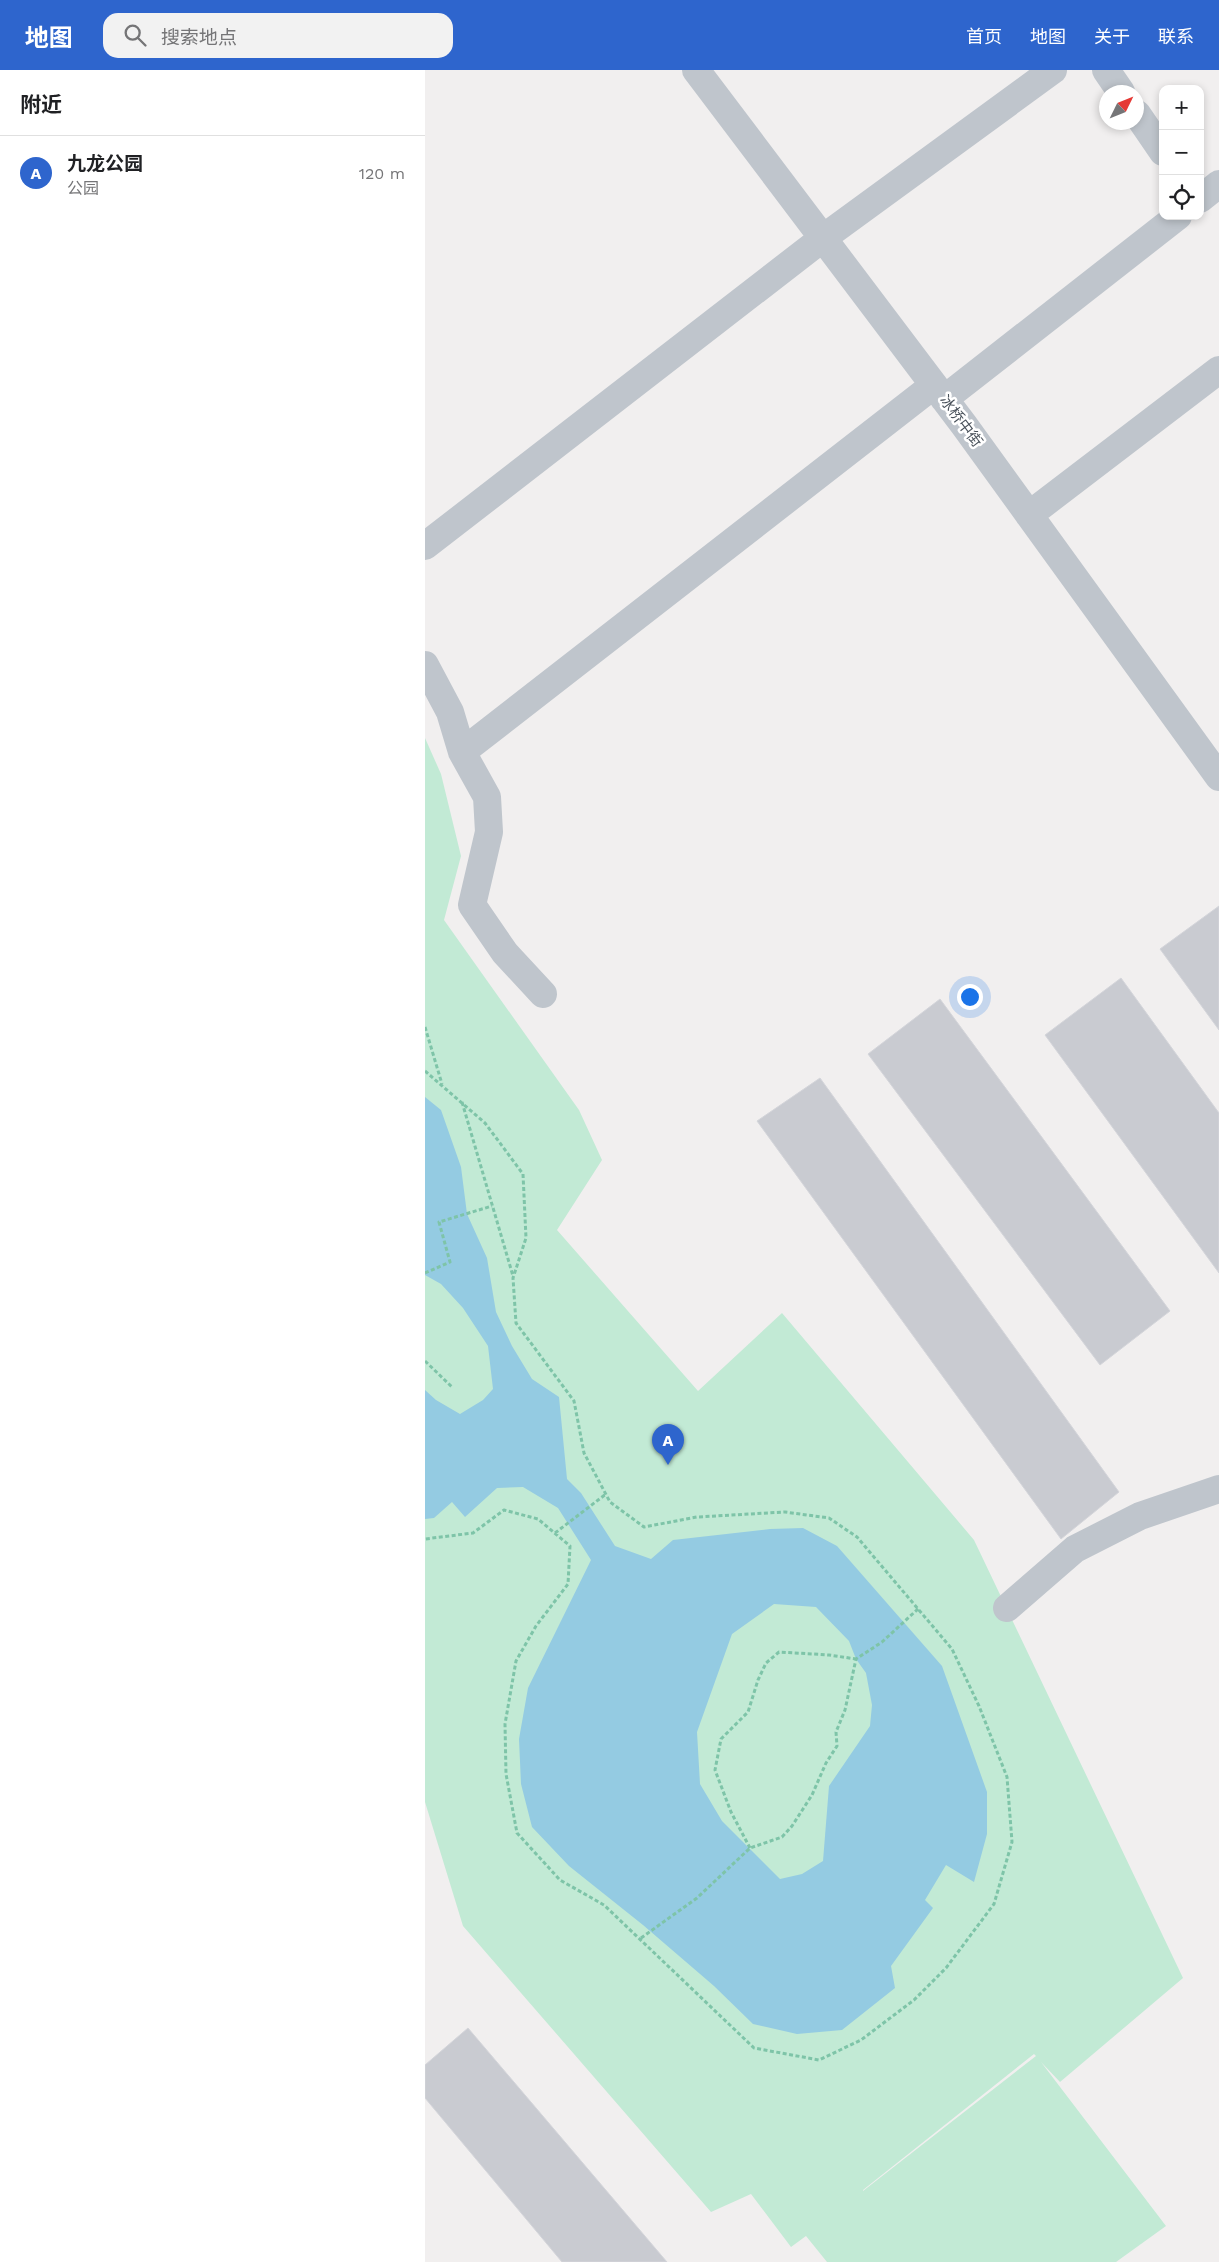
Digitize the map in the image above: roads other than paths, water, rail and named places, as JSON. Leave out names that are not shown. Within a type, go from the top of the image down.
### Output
[{"type":"street","name":"冰桥中街","points":[[696,70],[939,392],[1219,776]]},
{"type":"street","points":[[425,546],[823,238],[1053,70]]},
{"type":"street","points":[[1106,70],[1116,85]]},
{"type":"street","points":[[1144,124],[1159,146]]},
{"type":"street","points":[[1204,196],[1219,184]]},
{"type":"street","points":[[461,752],[939,392],[1173,220]]},
{"type":"street","points":[[1029,515],[1219,370]]},
{"type":"street","points":[[425,665],[450,712],[461,752],[487,797],[489,832],[471,905],[505,953],[543,994]]},
{"type":"street","points":[[1007,1608],[1075,1549],[1140,1516],[1219,1489]]},
{"type":"water","points":[[425,1097],[441,1110],[461,1167],[467,1214],[487,1258],[496,1312],[512,1346],[532,1379],[559,1397],[567,1479],[581,1493],[615,1546],[651,1559],[673,1540],[770,1529],[803,1528],[837,1546],[942,1666],[987,1792],[987,1834],[974,1882],[946,1865],[925,1900],[933,1908],[891,1966],[895,1988],[842,2030],[797,2034],[753,2024],[714,1986],[643,1925],[569,1866],[532,1827],[521,1784],[519,1739],[528,1688],[591,1560],[558,1508],[523,1487],[497,1488],[465,1517],[452,1502],[434,1518],[425,1519],[425,1390],[436,1400],[460,1414],[483,1400],[493,1389],[488,1346],[463,1308],[441,1284],[425,1275]],"holes":[[[774,1604],[816,1607],[849,1641],[856,1659],[866,1673],[872,1705],[870,1726],[829,1786],[823,1861],[802,1874],[780,1879],[722,1821],[700,1784],[697,1732],[732,1634]]]},
{"type":"place","name":"九龙公园","points":[[668,1465]]}]
